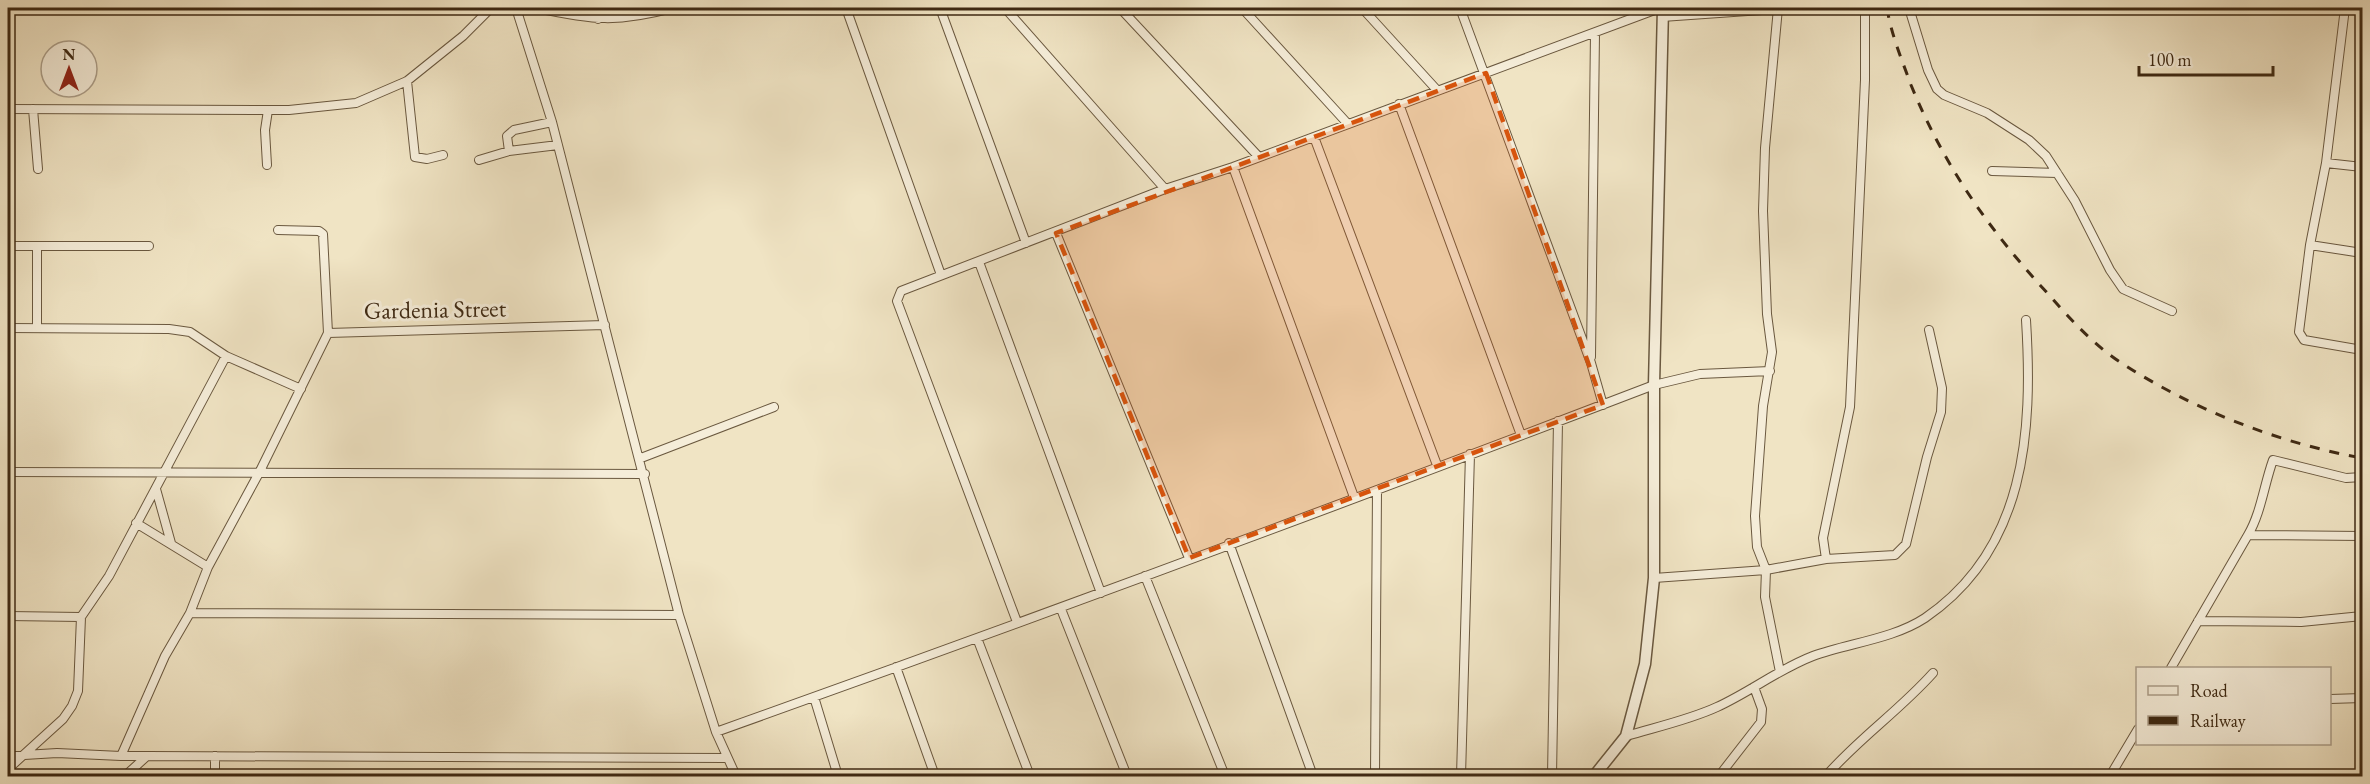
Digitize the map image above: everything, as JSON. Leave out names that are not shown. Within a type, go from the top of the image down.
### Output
[{"type":"street","points":[[8,109],[268,110],[356,103],[406,81],[463,36],[491,8]]},
{"type":"street","points":[[516,8],[552,122],[641,458],[679,615],[716,732],[735,777]]},
{"type":"street","points":[[537,8],[598,20],[635,17],[673,8]]},
{"type":"street","points":[[598,8],[598,20]]},
{"type":"street","points":[[846,8],[941,275]]},
{"type":"street","points":[[939,8],[1026,243]]},
{"type":"street","points":[[1005,8],[1165,189]]},
{"type":"street","points":[[1120,8],[1258,156]]},
{"type":"street","points":[[1242,8],[1347,123]]},
{"type":"street","points":[[1362,8],[1436,89]]},
{"type":"street","points":[[1460,8],[1486,73],[1591,363],[1603,405]]},
{"type":"street","points":[[1778,8],[1764,148],[1763,212],[1767,314],[1772,352],[1763,406],[1755,516],[1757,548],[1766,570],[1764,597],[1780,672]]},
{"type":"street","points":[[1017,622],[897,301],[901,291],[1165,189],[1233,167],[1436,89],[1662,11],[1789,8]]},
{"type":"street","points":[[1826,559],[1823,538],[1850,407],[1865,80],[1865,8]]},
{"type":"street","points":[[1909,8],[1928,70],[1937,89],[1944,95],[1987,113],[2029,140],[2046,156],[2122,288],[2172,311]]},
{"type":"street","points":[[2345,8],[2326,163],[2310,245],[2300,318],[2300,337],[2313,342],[2362,350]]},
{"type":"street","points":[[1594,777],[1626,736],[1645,664],[1654,578],[1654,385],[1662,131],[1662,11]]},
{"type":"street","points":[[1591,363],[1595,33]]},
{"type":"street","points":[[406,81],[415,157],[427,159],[443,156]]},
{"type":"street","points":[[1399,104],[1521,435]]},
{"type":"street","points":[[33,109],[38,169]]},
{"type":"street","points":[[267,165],[265,130],[268,110]]},
{"type":"street","points":[[509,151],[507,136],[514,130],[552,122]]},
{"type":"street","points":[[1314,137],[1437,465]]},
{"type":"street","points":[[479,160],[509,151],[558,145]]},
{"type":"street","points":[[2326,163],[2362,167]]},
{"type":"street","points":[[1233,167],[1354,497]]},
{"type":"street","points":[[1992,171],[2057,173]]},
{"type":"street","points":[[121,756],[165,656],[190,613],[208,567],[260,471],[328,333],[323,234],[319,231],[278,230]]},
{"type":"street","points":[[1056,233],[1189,558]]},
{"type":"street","points":[[2310,245],[2362,254]]},
{"type":"street","points":[[8,246],[149,246]]},
{"type":"street","points":[[37,247],[38,328]]},
{"type":"street","points":[[979,262],[1101,593]]},
{"type":"street","points":[[1626,736],[1716,708],[1812,657],[1902,629],[1924,618],[1949,597],[1979,566],[1995,541],[2010,509],[2025,450],[2028,358],[2026,320]]},
{"type":"street","name":"Gardenia Street","points":[[328,333],[605,325]]},
{"type":"street","points":[[8,327],[169,329],[190,332],[226,356],[301,389]]},
{"type":"street","points":[[1654,578],[1766,570],[1826,559],[1895,555],[1906,544],[1927,456],[1941,412],[1942,388],[1929,330]]},
{"type":"street","points":[[8,770],[63,719],[72,706],[78,691],[81,617],[109,576],[226,356]]},
{"type":"street","points":[[716,732],[1017,622],[1061,609],[1189,558],[1377,490],[1437,465],[1654,385],[1700,374],[1770,371]]},
{"type":"street","points":[[641,458],[774,407]]},
{"type":"street","points":[[1552,777],[1558,421]]},
{"type":"street","points":[[1461,777],[1470,454]]},
{"type":"street","points":[[2172,667],[2258,519],[2262,492],[2273,460],[2346,478],[2362,477]]},
{"type":"street","points":[[8,472],[645,474]]},
{"type":"street","points":[[156,489],[171,543]]},
{"type":"street","points":[[1375,777],[1377,490]]},
{"type":"street","points":[[136,523],[208,567]]},
{"type":"street","points":[[2248,536],[2362,536]]},
{"type":"street","points":[[1229,543],[1313,777]]},
{"type":"street","points":[[1145,576],[1225,777]]},
{"type":"street","points":[[1061,609],[1126,777]]},
{"type":"street","points":[[190,613],[679,615]]},
{"type":"street","points":[[8,616],[81,617]]},
{"type":"street","points":[[2198,621],[2301,622],[2362,616]]},
{"type":"street","points":[[977,638],[1030,777]]},
{"type":"street","points":[[896,667],[935,777]]},
{"type":"street","points":[[1826,777],[1870,732],[1893,715],[1933,673]]},
{"type":"street","points":[[1719,777],[1761,722],[1762,709],[1754,687]]},
{"type":"street","points":[[814,697],[838,777]]},
{"type":"street","points":[[2331,699],[2362,698]]},
{"type":"street","points":[[2110,777],[2136,732]]},
{"type":"street","points":[[8,756],[57,753],[121,756],[727,758]]},
{"type":"street","points":[[125,777],[147,756]]},
{"type":"street","points":[[215,756],[215,777]]},
{"type":"highlighted area","points":[[1486,73],[1603,405],[1189,558],[1056,233]]},
{"type":"railway","points":[[1887,8],[1894,37],[1911,85],[1954,171],[1989,223],[2028,272],[2084,333],[2103,350],[2150,381],[2208,410],[2269,434],[2331,452],[2362,458]]}]
